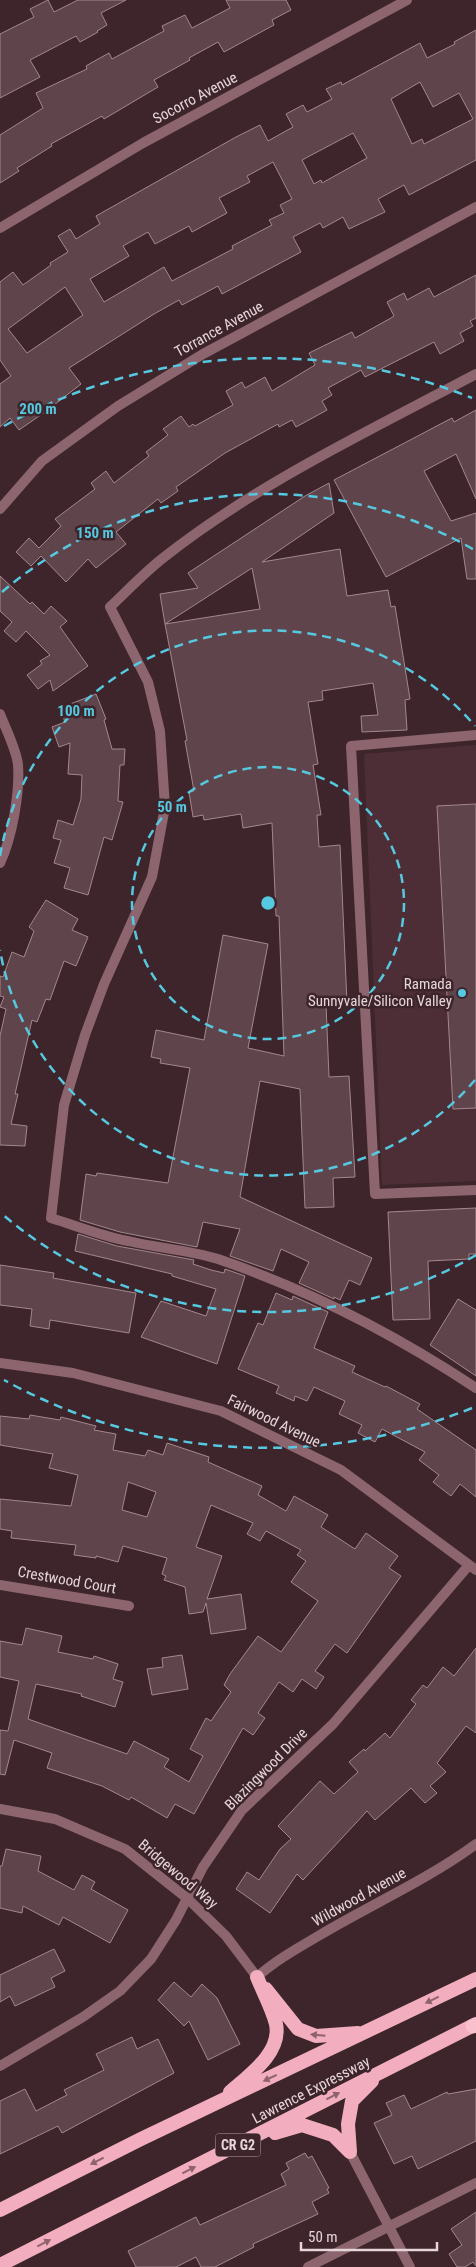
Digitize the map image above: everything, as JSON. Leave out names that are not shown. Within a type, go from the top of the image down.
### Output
[{"type":"highway","points":[[257,1977],[298,2030],[316,2036],[366,2032]]},
{"type":"highway","points":[[220,2102],[262,2062],[275,2044],[276,2026],[257,1977]]},
{"type":"highway","name":"Lawrence Expressway","points":[[0,2210],[476,1979]]},
{"type":"highway","name":"Lawrence Expressway","points":[[0,2265],[475,2025]]},
{"type":"highway","points":[[350,2152],[348,2124],[352,2101],[381,2072]]},
{"type":"highway","points":[[243,2143],[302,2125],[333,2135],[350,2152]]},
{"type":"street","name":"Socorro Avenue","points":[[0,228],[143,143],[407,0]]},
{"type":"street","name":"Torrance Avenue","points":[[0,509],[42,461],[118,406],[203,354],[476,207]]},
{"type":"street","points":[[476,374],[303,466],[257,493],[161,559],[110,607],[148,682],[160,731],[165,807],[152,877],[104,984],[85,1035],[64,1105],[52,1218],[126,1241],[216,1258],[286,1285],[348,1313],[434,1360],[476,1388]]},
{"type":"street","points":[[0,714],[18,764],[8,846],[0,863]]},
{"type":"street","points":[[476,735],[351,746],[375,1194],[476,1190]]},
{"type":"street","name":"Fairwood Avenue","points":[[0,1363],[74,1373],[221,1411],[342,1470],[472,1567]]},
{"type":"street","name":"Blazingwood Drive","points":[[0,2066],[84,2017],[120,1991],[151,1959],[188,1899],[203,1867],[242,1810],[333,1724],[472,1567]]},
{"type":"street","name":"Crestwood Court","points":[[0,1585],[128,1606]]},
{"type":"street","name":"Bridgewood Way","points":[[0,1808],[55,1819],[125,1849],[188,1899],[226,1936],[257,1977]]},
{"type":"street","name":"Wildwood Avenue","points":[[257,1977],[273,1962],[347,1919],[443,1868],[476,1844]]},
{"type":"street","points":[[350,2152],[410,2267]]},
{"type":"street","points":[[308,2267],[476,2183]]},
{"type":"shaded area","points":[[476,745],[476,1181],[382,1185],[364,754]]},
{"type":"building","points":[[48,0],[54,12],[78,0],[126,0],[101,13],[107,25],[98,32],[80,42],[76,36],[30,60],[40,77],[0,98],[0,34],[34,17],[30,9]]},
{"type":"building","points":[[226,0],[286,0],[291,10],[272,20],[274,25],[224,52],[218,42],[189,58],[190,60],[154,80],[158,87],[104,119],[102,116],[51,144],[52,146],[17,168],[19,171],[0,183],[0,135],[43,108],[36,93],[87,69],[86,66],[109,53],[112,59],[164,31],[162,26],[185,15],[192,28],[230,8]]},
{"type":"building","points":[[476,30],[476,160],[409,195],[404,185],[378,199],[385,212],[349,229],[343,217],[323,228],[320,223],[293,237],[301,252],[222,294],[218,286],[182,305],[179,300],[154,314],[69,368],[81,384],[45,412],[19,430],[10,418],[0,427],[0,384],[11,376],[0,360],[0,282],[13,272],[23,285],[51,265],[50,263],[68,252],[58,236],[70,229],[76,239],[100,224],[96,216],[236,137],[260,125],[268,141],[293,127],[286,114],[303,105],[307,112],[332,99],[326,89],[341,82],[342,85],[420,43],[427,58],[455,44],[454,42]],"holes":[[[420,82],[433,107],[459,93],[473,119],[424,144],[422,139],[412,144],[391,99]],[[353,133],[367,158],[322,183],[321,180],[314,184],[302,160]],[[273,162],[292,199],[280,205],[284,213],[269,220],[272,225],[232,246],[233,249],[172,281],[164,267],[104,302],[90,279],[129,256],[123,246],[148,232],[155,244],[189,226],[192,232],[227,213],[219,198],[250,182],[247,176]],[[65,287],[83,315],[27,353],[8,329]]]},
{"type":"building","points":[[476,275],[476,318],[470,321],[473,326],[460,333],[464,341],[440,354],[434,342],[365,377],[361,370],[328,388],[332,395],[322,401],[327,410],[296,427],[292,420],[279,427],[278,424],[225,453],[176,487],[178,491],[161,503],[158,499],[116,532],[126,544],[96,568],[88,559],[66,582],[41,556],[31,566],[16,552],[29,538],[39,548],[61,526],[55,519],[95,489],[91,483],[106,471],[114,483],[149,456],[146,452],[168,435],[163,429],[181,416],[189,427],[193,424],[195,426],[233,405],[226,391],[242,382],[245,388],[265,377],[272,391],[315,365],[309,353],[352,332],[355,338],[394,316],[387,302],[404,293],[407,300],[429,288],[434,297]]},
{"type":"building","points":[[476,410],[476,499],[456,454],[424,471],[451,521],[476,513],[476,579],[467,579],[461,538],[386,577],[334,480],[452,418],[454,422]]},
{"type":"building","points":[[329,483],[334,513],[262,562],[340,549],[347,596],[388,590],[391,607],[395,606],[410,699],[405,700],[407,730],[362,732],[361,716],[378,715],[373,683],[322,691],[323,700],[308,702],[318,764],[313,765],[321,815],[317,815],[319,847],[340,845],[347,1003],[326,1004],[329,1077],[349,1076],[355,1177],[333,1178],[334,1207],[305,1208],[300,1089],[260,1081],[240,1197],[372,1258],[360,1285],[349,1280],[340,1300],[299,1283],[309,1262],[281,1249],[273,1271],[230,1256],[240,1229],[203,1222],[197,1247],[120,1232],[80,1220],[86,1174],[96,1176],[97,1173],[168,1183],[190,1068],[160,1063],[161,1059],[151,1057],[156,1030],[204,1040],[223,935],[268,944],[248,1048],[284,1056],[279,916],[276,916],[272,823],[243,828],[241,814],[204,820],[203,815],[193,817],[189,792],[194,791],[185,741],[187,740],[165,624],[160,594],[198,588],[188,573],[305,496]],"holes":[[[252,568],[260,609],[165,624]]]},
{"type":"building","points":[[0,576],[30,604],[32,602],[44,614],[51,606],[67,621],[60,627],[88,666],[53,691],[50,680],[38,689],[27,675],[42,664],[40,661],[50,655],[26,631],[16,642],[4,631],[12,622],[0,611]]},
{"type":"building","points":[[96,694],[106,719],[104,720],[112,749],[125,749],[124,765],[120,765],[118,801],[123,802],[112,840],[104,837],[88,895],[64,888],[70,868],[54,863],[61,840],[53,838],[58,820],[73,825],[81,799],[82,775],[68,774],[70,743],[59,747],[52,727],[65,722],[60,708]]},
{"type":"building","name":"Ramada Sunnyvale/Silicon Valley","points":[[476,804],[476,1108],[453,1109],[437,806]]},
{"type":"building","points":[[46,900],[78,919],[72,930],[88,937],[76,966],[64,961],[50,1000],[46,999],[37,1022],[32,1020],[15,1094],[18,1094],[11,1124],[27,1126],[25,1146],[0,1145],[0,1036],[6,1009],[0,1007],[4,997],[0,996],[0,976],[3,977],[12,952],[24,957],[34,931],[29,927]]},
{"type":"building","points":[[476,1208],[476,1254],[469,1254],[469,1259],[428,1261],[430,1319],[393,1320],[388,1212]]},
{"type":"building","points":[[78,1234],[117,1246],[194,1260],[193,1264],[211,1270],[224,1273],[225,1269],[245,1276],[217,1364],[141,1337],[161,1301],[206,1316],[216,1289],[172,1276],[172,1274],[75,1251]]},
{"type":"building","points":[[0,1265],[54,1273],[53,1278],[136,1293],[129,1333],[50,1320],[49,1329],[30,1326],[32,1309],[0,1305]]},
{"type":"building","points":[[276,1293],[292,1300],[293,1296],[328,1312],[314,1348],[355,1366],[352,1372],[386,1386],[420,1404],[417,1409],[476,1450],[476,1497],[460,1484],[451,1496],[433,1482],[439,1475],[419,1460],[425,1452],[382,1429],[375,1442],[358,1433],[362,1425],[339,1414],[345,1401],[314,1387],[307,1401],[295,1396],[294,1401],[276,1393],[279,1386],[238,1369],[258,1323],[263,1325]]},
{"type":"building","points":[[458,1299],[476,1310],[476,1376],[430,1345]]},
{"type":"building","points":[[30,1415],[60,1420],[61,1417],[96,1426],[94,1430],[116,1434],[113,1450],[145,1456],[148,1450],[163,1455],[167,1443],[209,1457],[208,1462],[262,1486],[258,1495],[286,1511],[294,1496],[328,1515],[321,1527],[355,1549],[366,1533],[398,1556],[389,1568],[401,1576],[347,1653],[335,1644],[315,1671],[324,1677],[316,1689],[302,1679],[293,1692],[279,1682],[258,1713],[265,1718],[253,1735],[243,1728],[194,1814],[175,1804],[167,1818],[131,1797],[129,1800],[102,1786],[47,1768],[52,1753],[14,1740],[5,1775],[0,1774],[0,1730],[8,1731],[19,1681],[0,1677],[0,1641],[22,1645],[26,1628],[62,1636],[58,1652],[93,1659],[94,1656],[118,1664],[113,1679],[123,1682],[115,1707],[81,1696],[82,1694],[36,1684],[28,1719],[127,1754],[134,1741],[169,1759],[164,1767],[189,1782],[203,1756],[190,1749],[206,1718],[211,1721],[231,1692],[224,1685],[230,1674],[258,1636],[281,1652],[318,1601],[291,1582],[306,1561],[297,1555],[301,1550],[266,1531],[260,1541],[247,1534],[253,1523],[211,1505],[196,1547],[222,1556],[207,1599],[241,1594],[246,1629],[211,1634],[206,1603],[203,1612],[189,1614],[185,1587],[164,1580],[166,1576],[162,1574],[167,1558],[123,1546],[118,1562],[96,1556],[96,1558],[74,1555],[76,1545],[11,1538],[12,1531],[0,1529],[0,1499],[71,1506],[78,1475],[49,1468],[53,1454],[0,1445],[0,1416],[29,1419]],"holes":[[[128,1482],[156,1492],[147,1517],[122,1510]]]},
{"type":"building","points":[[476,1648],[476,1733],[466,1726],[437,1763],[446,1772],[430,1786],[437,1793],[425,1803],[411,1788],[375,1820],[367,1811],[303,1880],[297,1874],[270,1913],[236,1889],[247,1872],[259,1880],[280,1849],[291,1839],[278,1826],[320,1781],[334,1794],[358,1772],[349,1762],[385,1733],[390,1738],[416,1704],[411,1700],[423,1685],[427,1688],[443,1667],[454,1676]]},
{"type":"building","points":[[182,1655],[188,1689],[152,1695],[147,1669],[163,1667],[162,1658]]},
{"type":"building","points":[[6,1849],[41,1856],[38,1871],[74,1890],[82,1875],[95,1882],[91,1889],[128,1910],[110,1943],[63,1917],[59,1925],[23,1906],[22,1913],[0,1908],[0,1866],[2,1866]]},
{"type":"building","points":[[54,1949],[65,1971],[51,1978],[55,1987],[15,2006],[10,1996],[0,2002],[0,1975]]},
{"type":"building","points":[[174,1982],[191,1997],[202,1984],[217,1998],[240,2044],[208,2060],[189,2021],[184,2026],[158,2000]]},
{"type":"building","points":[[132,2037],[137,2049],[158,2039],[174,2073],[62,2133],[58,2126],[0,2154],[0,2101],[25,2089],[36,2111],[67,2095],[64,2090],[104,2070],[96,2054]]},
{"type":"building","points":[[476,2089],[476,2141],[418,2169],[412,2156],[394,2164],[374,2123],[392,2115],[386,2103],[404,2095],[411,2109],[447,2092],[448,2094]]},
{"type":"building","points":[[305,2153],[308,2158],[312,2156],[329,2188],[327,2189],[329,2193],[312,2202],[318,2214],[253,2244],[254,2247],[215,2267],[201,2267],[196,2257],[176,2267],[136,2267],[128,2251],[196,2217],[200,2225],[286,2185],[281,2174],[289,2169],[286,2163]]},
{"type":"building","points":[[476,2212],[476,2266],[473,2262],[465,2267],[457,2267],[449,2254],[462,2245],[451,2229]]},
{"type":"place","name":"Ramada Sunnyvale/Silicon Valley","points":[[462,993]]}]
